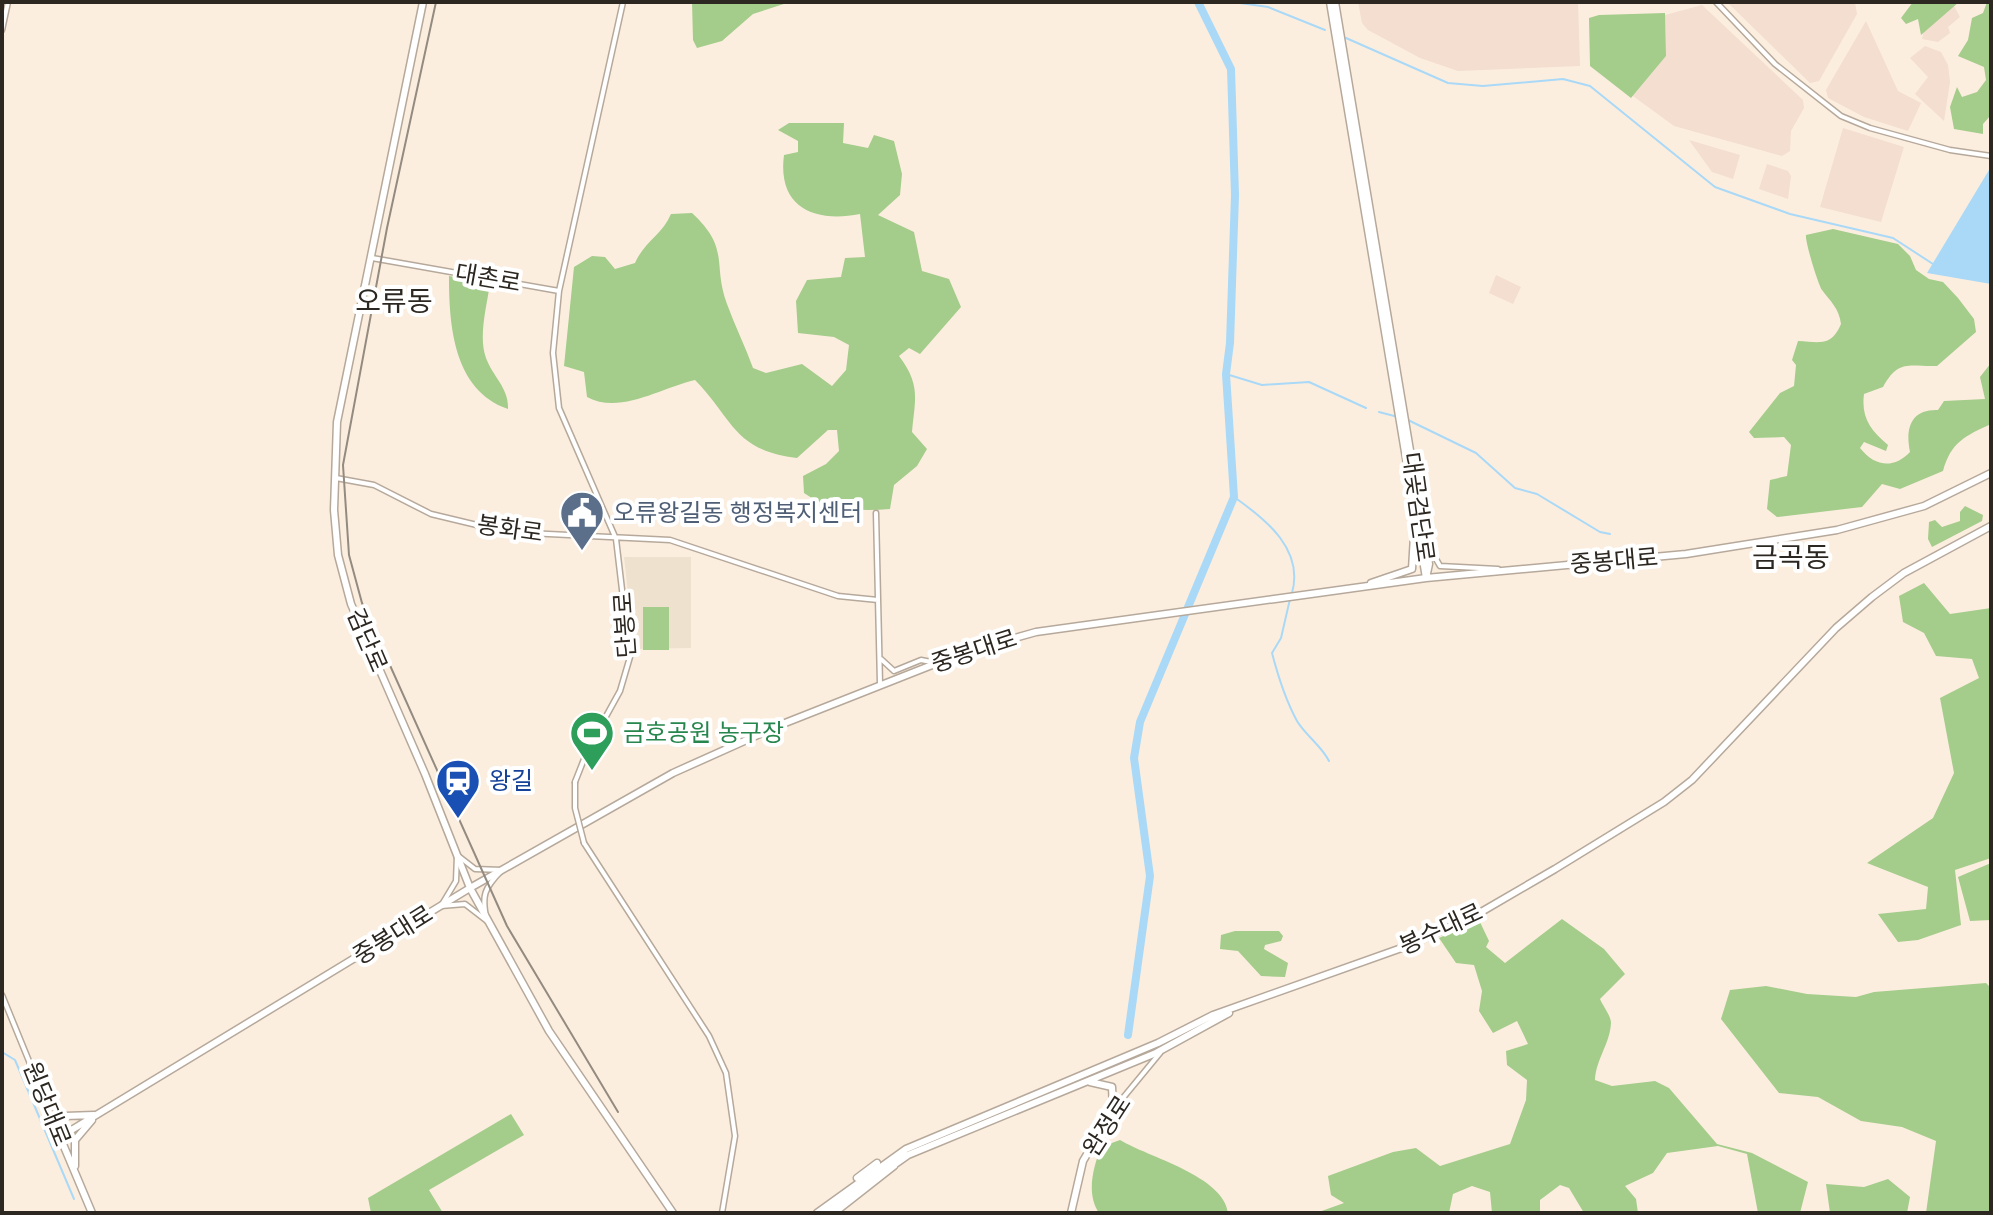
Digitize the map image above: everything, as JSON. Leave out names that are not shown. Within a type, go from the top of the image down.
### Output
[{"type":"main road","name":"검단로","points":[[423,2],[337,422],[335,533],[351,604],[470,888],[549,1031],[673,1213]]},
{"type":"main road","name":"대곶검단로","points":[[1332,2],[1429,564],[1426,578]]},
{"type":"main road","name":"대곶검단로","points":[[1405,432],[1426,578]]},
{"type":"main road","name":"중봉대로","points":[[60,1137],[470,888],[673,773],[936,663],[1036,632],[1426,578],[1686,554],[1837,530],[1924,506],[1991,473]]},
{"type":"main road","points":[[1363,587],[1412,569],[1416,525]]},
{"type":"main road","name":"봉수대로","points":[[826,1213],[901,1159],[1083,1082],[1187,1029],[1246,1004],[1410,945],[1476,915],[1664,802],[1717,757],[1836,628],[1872,597],[1904,573],[1991,526]]},
{"type":"main road","points":[[1162,1049],[1246,1004]]},
{"type":"main road","points":[[1162,1049],[1187,1029]]},
{"type":"main road","name":"봉수대로","points":[[814,1213],[869,1169],[906,1149],[1162,1049]]},
{"type":"main road","points":[[1083,1082],[1100,1082],[1112,1087],[1113,1110]]},
{"type":"main road","points":[[44,1098],[65,1116],[97,1114]]},
{"type":"main road","name":"완정로","points":[[1071,1213],[1083,1161],[1113,1110]]},
{"type":"main road","points":[[76,1174],[75,1140],[97,1114]]},
{"type":"main road","name":"원당대로","points":[[60,1137],[92,1213]]},
{"type":"main road","points":[[834,1213],[901,1159]]},
{"type":"street","points":[[2,30],[8,2]]},
{"type":"street","name":"단봉로","points":[[623,2],[559,291],[553,353],[559,408],[601,497],[616,539],[630,657],[620,691],[588,749],[575,782],[575,808],[584,843],[709,1036],[726,1073],[735,1136],[722,1213]]},
{"type":"street","points":[[1716,2],[1775,64],[1841,116],[1925,144],[1968,155],[1991,156]]},
{"type":"street","name":"대촌로","points":[[370,257],[559,291]]},
{"type":"street","name":"봉화로","points":[[334,477],[374,485],[431,514],[506,532],[670,540],[838,596],[878,600]]},
{"type":"street","points":[[876,513],[880,684]]},
{"type":"street","points":[[1423,529],[1434,560],[1440,566],[1504,570]]},
{"type":"street","points":[[880,657],[894,671],[921,660],[936,663]]},
{"type":"street","points":[[457,855],[475,869],[502,870]]},
{"type":"street","points":[[441,906],[456,881],[457,855]]},
{"type":"street","points":[[487,921],[482,896],[485,887],[502,870]]},
{"type":"street","points":[[441,906],[465,904],[487,921]]},
{"type":"street","name":"원당대로","points":[[2,995],[60,1137]]},
{"type":"street","name":"완정로","points":[[1113,1110],[1162,1049]]},
{"type":"shaded area","points":[[1358,2],[1578,2],[1580,66],[1458,71],[1420,58],[1368,30],[1362,23]]},
{"type":"shaded area","points":[[1727,2],[1855,2],[1857,14],[1819,81],[1810,83]]},
{"type":"shaded area","points":[[1702,5],[1803,100],[1804,108],[1791,131],[1790,151],[1782,156],[1674,126],[1633,96],[1666,56],[1665,15]]},
{"type":"shaded area","points":[[1954,6],[1960,17],[1948,27],[1950,33],[1938,42],[1922,39],[1924,31]]},
{"type":"shaded area","points":[[1866,21],[1898,91],[1921,103],[1908,131],[1864,117],[1828,98],[1826,90]]},
{"type":"shaded area","points":[[1925,46],[1941,52],[1948,65],[1950,82],[1944,121],[1915,94],[1928,77],[1910,58]]},
{"type":"shaded area","points":[[1843,128],[1904,147],[1881,222],[1820,207]]},
{"type":"shaded area","points":[[1689,140],[1740,155],[1733,179],[1712,172]]},
{"type":"shaded area","points":[[1767,164],[1788,171],[1791,176],[1788,199],[1759,189]]},
{"type":"shaded area","points":[[1496,275],[1521,287],[1513,304],[1489,293]]},
{"type":"shaded area","points":[[624,557],[691,557],[691,648],[638,649],[634,646]]},
{"type":"green space","points":[[692,2],[790,2],[753,14],[722,41],[697,48],[693,40]]},
{"type":"green space","points":[[1913,2],[1959,2],[1921,35],[1918,19],[1906,24],[1901,18]]},
{"type":"green space","points":[[1987,2],[1991,2],[1991,115],[1983,124],[1983,134],[1954,129],[1950,107],[1957,87],[1962,97],[1977,92],[1986,80],[1984,67],[1958,56],[1968,40],[1972,18],[1983,13]]},
{"type":"green space","points":[[1665,13],[1666,56],[1631,98],[1590,66],[1589,18]]},
{"type":"green space","points":[[789,123],[844,123],[843,143],[868,148],[874,135],[894,141],[902,174],[900,195],[878,215],[914,232],[922,271],[949,279],[961,307],[920,354],[909,348],[899,356],[914,384],[912,432],[927,449],[917,466],[894,485],[890,509],[856,510],[834,506],[804,493],[803,476],[826,464],[839,451],[837,430],[828,430],[797,458],[776,454],[760,448],[737,431],[695,380],[626,402],[600,402],[587,397],[584,372],[564,366],[574,267],[592,256],[605,257],[615,269],[635,263],[671,214],[692,213],[712,237],[716,247],[727,304],[753,368],[766,373],[802,364],[832,386],[846,370],[849,345],[834,337],[798,333],[796,301],[807,280],[841,277],[845,258],[865,257],[860,214],[828,216],[814,213],[802,208],[793,199],[783,173],[784,155],[798,152],[798,141],[778,130]]},
{"type":"green space","points":[[1833,229],[1898,244],[1910,256],[1916,270],[1929,279],[1943,282],[1958,298],[1974,319],[1976,332],[1937,366],[1900,368],[1883,387],[1864,394],[1868,422],[1888,445],[1886,451],[1864,442],[1860,448],[1878,462],[1898,461],[1910,452],[1908,435],[1916,417],[1938,410],[1944,401],[1985,399],[1980,377],[1991,363],[1991,424],[1960,441],[1950,453],[1943,471],[1900,489],[1882,484],[1862,507],[1777,517],[1767,509],[1770,480],[1787,476],[1791,445],[1784,437],[1754,438],[1749,432],[1780,393],[1794,386],[1796,365],[1792,360],[1798,341],[1824,342],[1833,336],[1841,324],[1836,309],[1820,286],[1806,239],[1806,235]]},
{"type":"green space","points":[[449,276],[490,283],[484,321],[484,349],[506,395],[508,409],[490,400],[465,371],[453,334]]},
{"type":"green space","points":[[1965,506],[1983,515],[1982,521],[1932,547],[1928,539],[1929,522],[1935,520],[1942,527],[1960,521],[1960,512]]},
{"type":"green space","points":[[1924,583],[1950,614],[1991,608],[1991,858],[1955,870],[1961,925],[1918,940],[1898,942],[1878,914],[1926,909],[1928,887],[1867,863],[1933,818],[1954,773],[1940,698],[1979,678],[1972,659],[1936,656],[1924,633],[1903,622],[1899,596]]},
{"type":"green space","points":[[643,607],[669,607],[669,650],[643,650]]},
{"type":"green space","points":[[1991,863],[1991,920],[1970,921],[1958,877]]},
{"type":"green space","points":[[1562,919],[1604,949],[1625,974],[1600,999],[1611,1023],[1595,1080],[1612,1086],[1655,1081],[1669,1088],[1717,1144],[1752,1153],[1808,1182],[1800,1213],[1758,1213],[1747,1154],[1718,1146],[1667,1153],[1653,1173],[1625,1186],[1636,1199],[1638,1213],[1584,1213],[1569,1188],[1560,1185],[1540,1200],[1540,1213],[1492,1213],[1490,1192],[1472,1186],[1453,1194],[1449,1213],[1316,1213],[1344,1203],[1331,1195],[1328,1176],[1393,1152],[1416,1148],[1440,1166],[1510,1144],[1526,1100],[1527,1080],[1507,1065],[1506,1051],[1528,1044],[1517,1021],[1493,1033],[1479,1011],[1482,991],[1474,965],[1456,963],[1439,938],[1479,920],[1489,941],[1486,947],[1505,963]]},
{"type":"green space","points":[[1235,931],[1279,931],[1283,936],[1281,941],[1265,945],[1264,949],[1288,963],[1285,977],[1261,976],[1238,951],[1220,949],[1221,935]]},
{"type":"green space","points":[[1986,983],[1991,988],[1991,1213],[1926,1213],[1936,1141],[1902,1127],[1861,1121],[1818,1097],[1779,1093],[1721,1019],[1730,990],[1766,986],[1807,994],[1856,997],[1874,992]]},
{"type":"green space","points":[[511,1114],[524,1135],[429,1190],[443,1213],[371,1213],[368,1198]]},
{"type":"green space","points":[[1120,1140],[1199,1178],[1223,1200],[1228,1213],[1099,1213],[1092,1189],[1095,1164],[1101,1147]]},
{"type":"green space","points":[[1888,1179],[1910,1197],[1907,1213],[1830,1213],[1826,1184],[1864,1187]]},
{"type":"water","points":[[1989,170],[1991,284],[1927,273]]},
{"type":"waterway","points":[[1128,1035],[1150,876],[1134,758],[1140,722],[1234,497],[1226,374],[1230,343],[1235,195],[1231,69],[1198,2]]},
{"type":"waterway","points":[[1233,2],[1268,7],[1325,30]]},
{"type":"waterway","points":[[1346,38],[1448,83],[1483,86],[1563,79],[1590,86],[1715,187],[1790,214],[1893,238],[1933,264]]},
{"type":"waterway","points":[[1226,374],[1262,385],[1309,382],[1366,408]]},
{"type":"waterway","points":[[1379,412],[1398,417]]},
{"type":"waterway","points":[[1408,420],[1476,453],[1515,488],[1537,494],[1600,532],[1610,534]]},
{"type":"waterway","points":[[1234,497],[1270,526],[1288,550],[1293,563],[1292,593]]},
{"type":"waterway","points":[[1290,599],[1281,638],[1272,653],[1297,721],[1329,761]]},
{"type":"waterway","points":[[2,1052],[15,1060],[74,1199]]},
{"type":"tram line","points":[[436,2],[387,228],[343,465],[349,555],[362,603],[507,926],[618,1112]]},
{"type":"place","name":"오류왕길동 행정복지센터","points":[[582,552]]},
{"type":"place","name":"금호공원 농구장","points":[[592,772]]},
{"type":"place","name":"왕길","points":[[458,820]]},
{"type":"district","name":"오류동","points":[[394,301]]},
{"type":"district","name":"금곡동","points":[[1791,557]]}]
